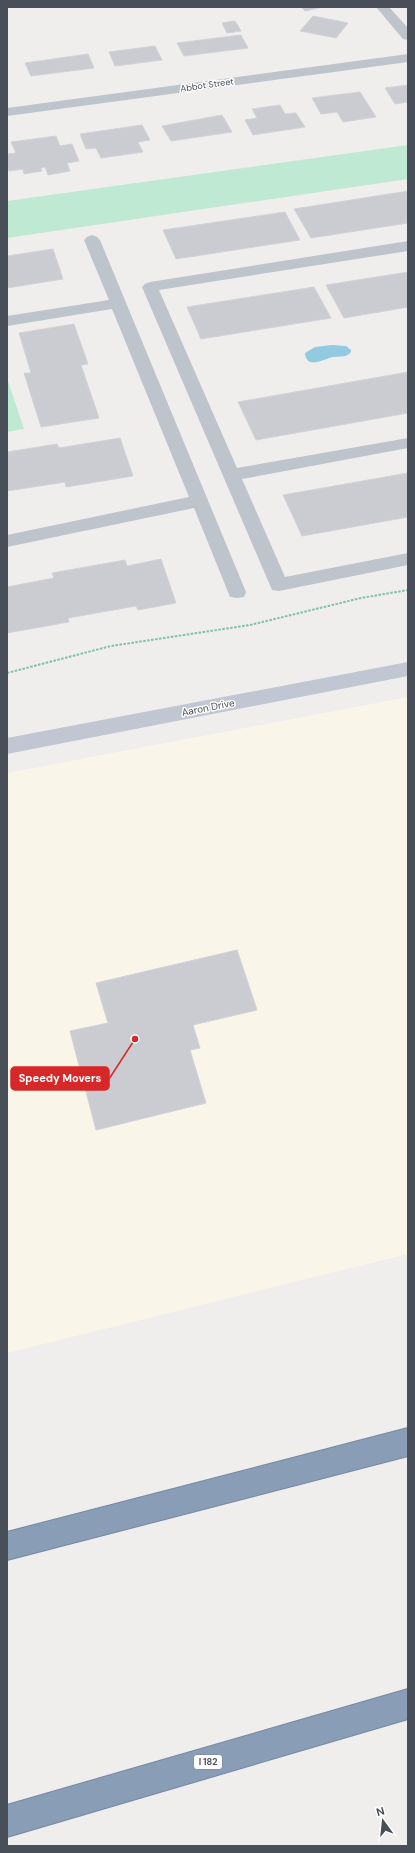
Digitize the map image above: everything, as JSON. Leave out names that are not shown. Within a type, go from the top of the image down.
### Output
[{"type":"highway","points":[[7,1546],[408,1442]]},
{"type":"highway","name":"I 182","points":[[7,1821],[408,1704]]},
{"type":"street","points":[[382,7],[408,36]]},
{"type":"street","name":"Abbot Street","points":[[7,112],[408,58]]},
{"type":"street","points":[[92,240],[237,592]]},
{"type":"street","points":[[408,246],[150,287],[279,585],[408,559]]},
{"type":"street","points":[[7,321],[118,303]]},
{"type":"street","points":[[231,476],[408,443]]},
{"type":"street","points":[[7,540],[199,502]]},
{"type":"street","name":"Aaron Drive","points":[[7,746],[408,669]]},
{"type":"path","points":[[7,672],[111,646],[250,625],[361,598],[408,590]]},
{"type":"shaded area","points":[[408,697],[408,1254],[7,1353],[7,773]]},
{"type":"green space","points":[[408,145],[408,179],[7,238],[7,201]]},
{"type":"green space","points":[[7,381],[24,429],[7,432]]},
{"type":"water","points":[[332,345],[346,346],[351,350],[351,352],[345,356],[333,357],[316,362],[309,361],[306,358],[305,353],[315,347]]},
{"type":"building","points":[[301,7],[323,7],[305,11]]},
{"type":"building","points":[[313,16],[348,23],[336,38],[300,31]]},
{"type":"building","points":[[235,21],[241,31],[227,33],[222,23]]},
{"type":"building","points":[[241,35],[248,48],[184,56],[177,43]]},
{"type":"building","points":[[155,46],[162,60],[115,66],[109,52]]},
{"type":"building","points":[[88,54],[94,68],[31,76],[25,63]]},
{"type":"building","points":[[408,85],[408,102],[395,104],[385,88]]},
{"type":"building","points":[[360,92],[376,117],[343,122],[337,112],[321,114],[312,98]]},
{"type":"building","points":[[280,105],[285,114],[296,113],[305,127],[253,135],[245,120],[257,118],[252,109]]},
{"type":"building","points":[[222,115],[232,132],[171,141],[162,126]]},
{"type":"building","points":[[142,125],[150,140],[138,142],[143,152],[101,158],[96,148],[86,149],[80,134]]},
{"type":"building","points":[[56,136],[60,146],[72,144],[79,161],[67,163],[70,171],[48,175],[45,167],[41,168],[42,171],[24,174],[23,169],[9,171],[7,165],[7,154],[16,153],[11,142]]},
{"type":"building","points":[[408,191],[408,223],[311,238],[294,209]]},
{"type":"building","points":[[285,212],[300,240],[176,259],[163,230]]},
{"type":"building","points":[[53,249],[63,279],[7,288],[7,256]]},
{"type":"building","points":[[408,272],[408,307],[344,318],[326,285]]},
{"type":"building","points":[[314,287],[331,318],[201,339],[187,307]]},
{"type":"building","points":[[74,324],[88,364],[81,365],[99,418],[41,427],[24,373],[31,373],[19,333]]},
{"type":"building","points":[[408,372],[408,413],[256,440],[238,402]]},
{"type":"building","points":[[120,438],[133,476],[66,487],[65,482],[7,491],[7,452],[57,444],[59,448]]},
{"type":"building","points":[[408,473],[408,517],[302,536],[283,495]]},
{"type":"building","points":[[161,559],[176,603],[138,610],[136,606],[68,618],[69,622],[7,633],[7,587],[54,578],[52,573],[125,560],[127,566]]},
{"type":"building","points":[[237,950],[257,1010],[193,1025],[200,1048],[190,1050],[206,1103],[96,1130],[70,1031],[108,1023],[96,983]]},
{"type":"place","name":"Speedy Movers","points":[[135,1039]]}]
